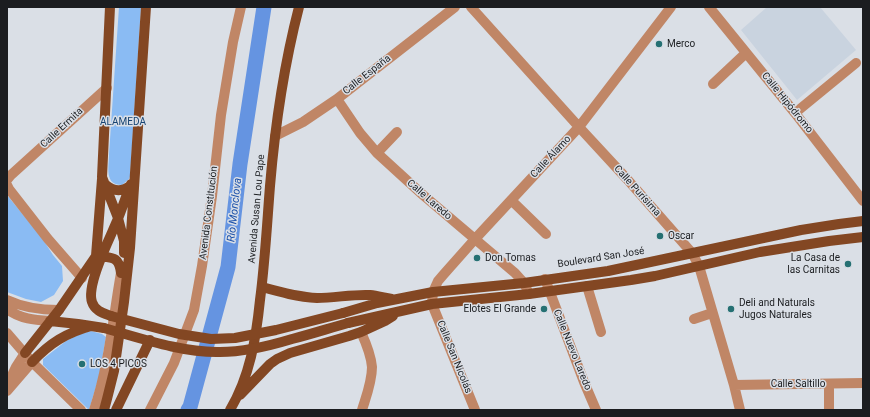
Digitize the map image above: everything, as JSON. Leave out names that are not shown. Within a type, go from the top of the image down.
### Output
[{"type":"main road","points":[[99,257],[104,181],[106,88],[110,7]]},
{"type":"main road","points":[[104,410],[114,371],[130,248],[133,181],[146,7]]},
{"type":"main road","name":"Avenida Susan Lou Pape","points":[[230,410],[236,400],[248,369],[254,348],[262,287],[275,136],[285,72],[299,7]]},
{"type":"main road","points":[[104,181],[114,190],[118,191],[123,190],[133,181]]},
{"type":"main road","points":[[104,181],[118,218],[124,245],[121,273]]},
{"type":"main road","points":[[24,353],[99,257],[118,218],[133,181]]},
{"type":"main road","name":"Boulevard San José","points":[[99,257],[93,281],[91,299],[92,303],[98,310],[111,316],[179,334],[211,339],[234,338],[276,330],[394,300],[433,292],[524,283],[629,267],[801,230],[863,220]]},
{"type":"main road","points":[[50,321],[104,328],[197,351],[238,351],[264,347],[348,323],[432,304],[529,294],[549,290],[631,280],[760,252],[863,237]]},
{"type":"main road","points":[[99,257],[113,258],[116,260],[119,264],[121,273]]},
{"type":"main road","points":[[655,276],[672,257]]},
{"type":"main road","points":[[629,267],[655,276]]},
{"type":"main road","points":[[262,287],[289,295],[304,297],[369,295],[394,300]]},
{"type":"main road","points":[[236,400],[277,358],[361,332],[384,321],[401,310]]},
{"type":"main road","points":[[32,362],[53,343],[78,330],[91,326]]},
{"type":"main road","points":[[116,410],[150,340]]},
{"type":"street","name":"Avenida Constitución","points":[[150,410],[174,363],[194,310],[205,251],[221,115],[233,42],[241,7]]},
{"type":"street","name":"Calle España","points":[[275,136],[303,122],[337,99],[455,7]]},
{"type":"street","name":"Calle Purísima","points":[[471,7],[692,253],[699,266],[740,410]]},
{"type":"street","name":"Calle Álamo","points":[[432,304],[433,292],[438,281],[475,239],[579,128],[671,7]]},
{"type":"street","name":"Calle Hipódromo","points":[[709,7],[795,113],[863,201]]},
{"type":"street","points":[[713,84],[746,52]]},
{"type":"street","points":[[795,113],[856,63]]},
{"type":"street","name":"Calle Ermita","points":[[7,180],[106,88]]},
{"type":"street","name":"Calle Laredo","points":[[337,99],[360,133],[377,153],[423,195],[515,273],[524,283],[529,294]]},
{"type":"street","points":[[377,153],[397,132]]},
{"type":"street","points":[[7,185],[9,190],[48,239],[82,278]]},
{"type":"street","points":[[511,200],[546,234]]},
{"type":"street","points":[[94,410],[107,357],[121,273]]},
{"type":"street","name":"Calle Nuevo Laredo","points":[[545,279],[596,410]]},
{"type":"street","points":[[587,286],[601,332]]},
{"type":"street","points":[[7,300],[30,308],[59,310]]},
{"type":"street","name":"Calle San Nicolás","points":[[432,304],[475,410]]},
{"type":"street","points":[[7,309],[22,318]]},
{"type":"street","points":[[694,319],[712,312]]},
{"type":"street","points":[[7,316],[50,321]]},
{"type":"street","points":[[361,332],[367,346],[372,366],[368,390],[362,410]]},
{"type":"street","points":[[7,333],[32,362],[81,410]]},
{"type":"street","points":[[7,386],[24,353]]},
{"type":"street","points":[[7,391],[32,362]]},
{"type":"street","name":"Calle Saltillo","points":[[734,385],[863,383]]},
{"type":"street","points":[[829,384],[829,410]]},
{"type":"shaded area","points":[[767,7],[820,7],[856,50],[797,100],[741,30]]},
{"type":"green space","name":"ALAMEDA","points":[[119,7],[141,7],[130,176],[129,179],[122,185],[112,182],[108,170]]},
{"type":"green space","points":[[7,195],[42,238],[62,266],[63,281],[54,295],[41,302],[26,299],[7,292]]},
{"type":"green space","points":[[91,331],[102,334],[106,337],[99,377],[89,410],[43,365],[43,359],[66,341],[80,334]]},
{"type":"waterway","name":"Río Monclova","points":[[188,410],[228,267],[240,164],[264,7]]},
{"type":"place","name":"Merco","points":[[659,44]]},
{"type":"place","name":"Oscar","points":[[660,236]]},
{"type":"place","name":"Don Tomas","points":[[477,258]]},
{"type":"place","name":"La Casa de las Carnitas","points":[[848,264]]},
{"type":"place","name":"Elotes El Grande","points":[[544,309]]},
{"type":"place","name":"Deli and Naturals Jugos Naturales","points":[[731,309]]},
{"type":"place","name":"LOS 4 PICOS","points":[[82,364]]}]
